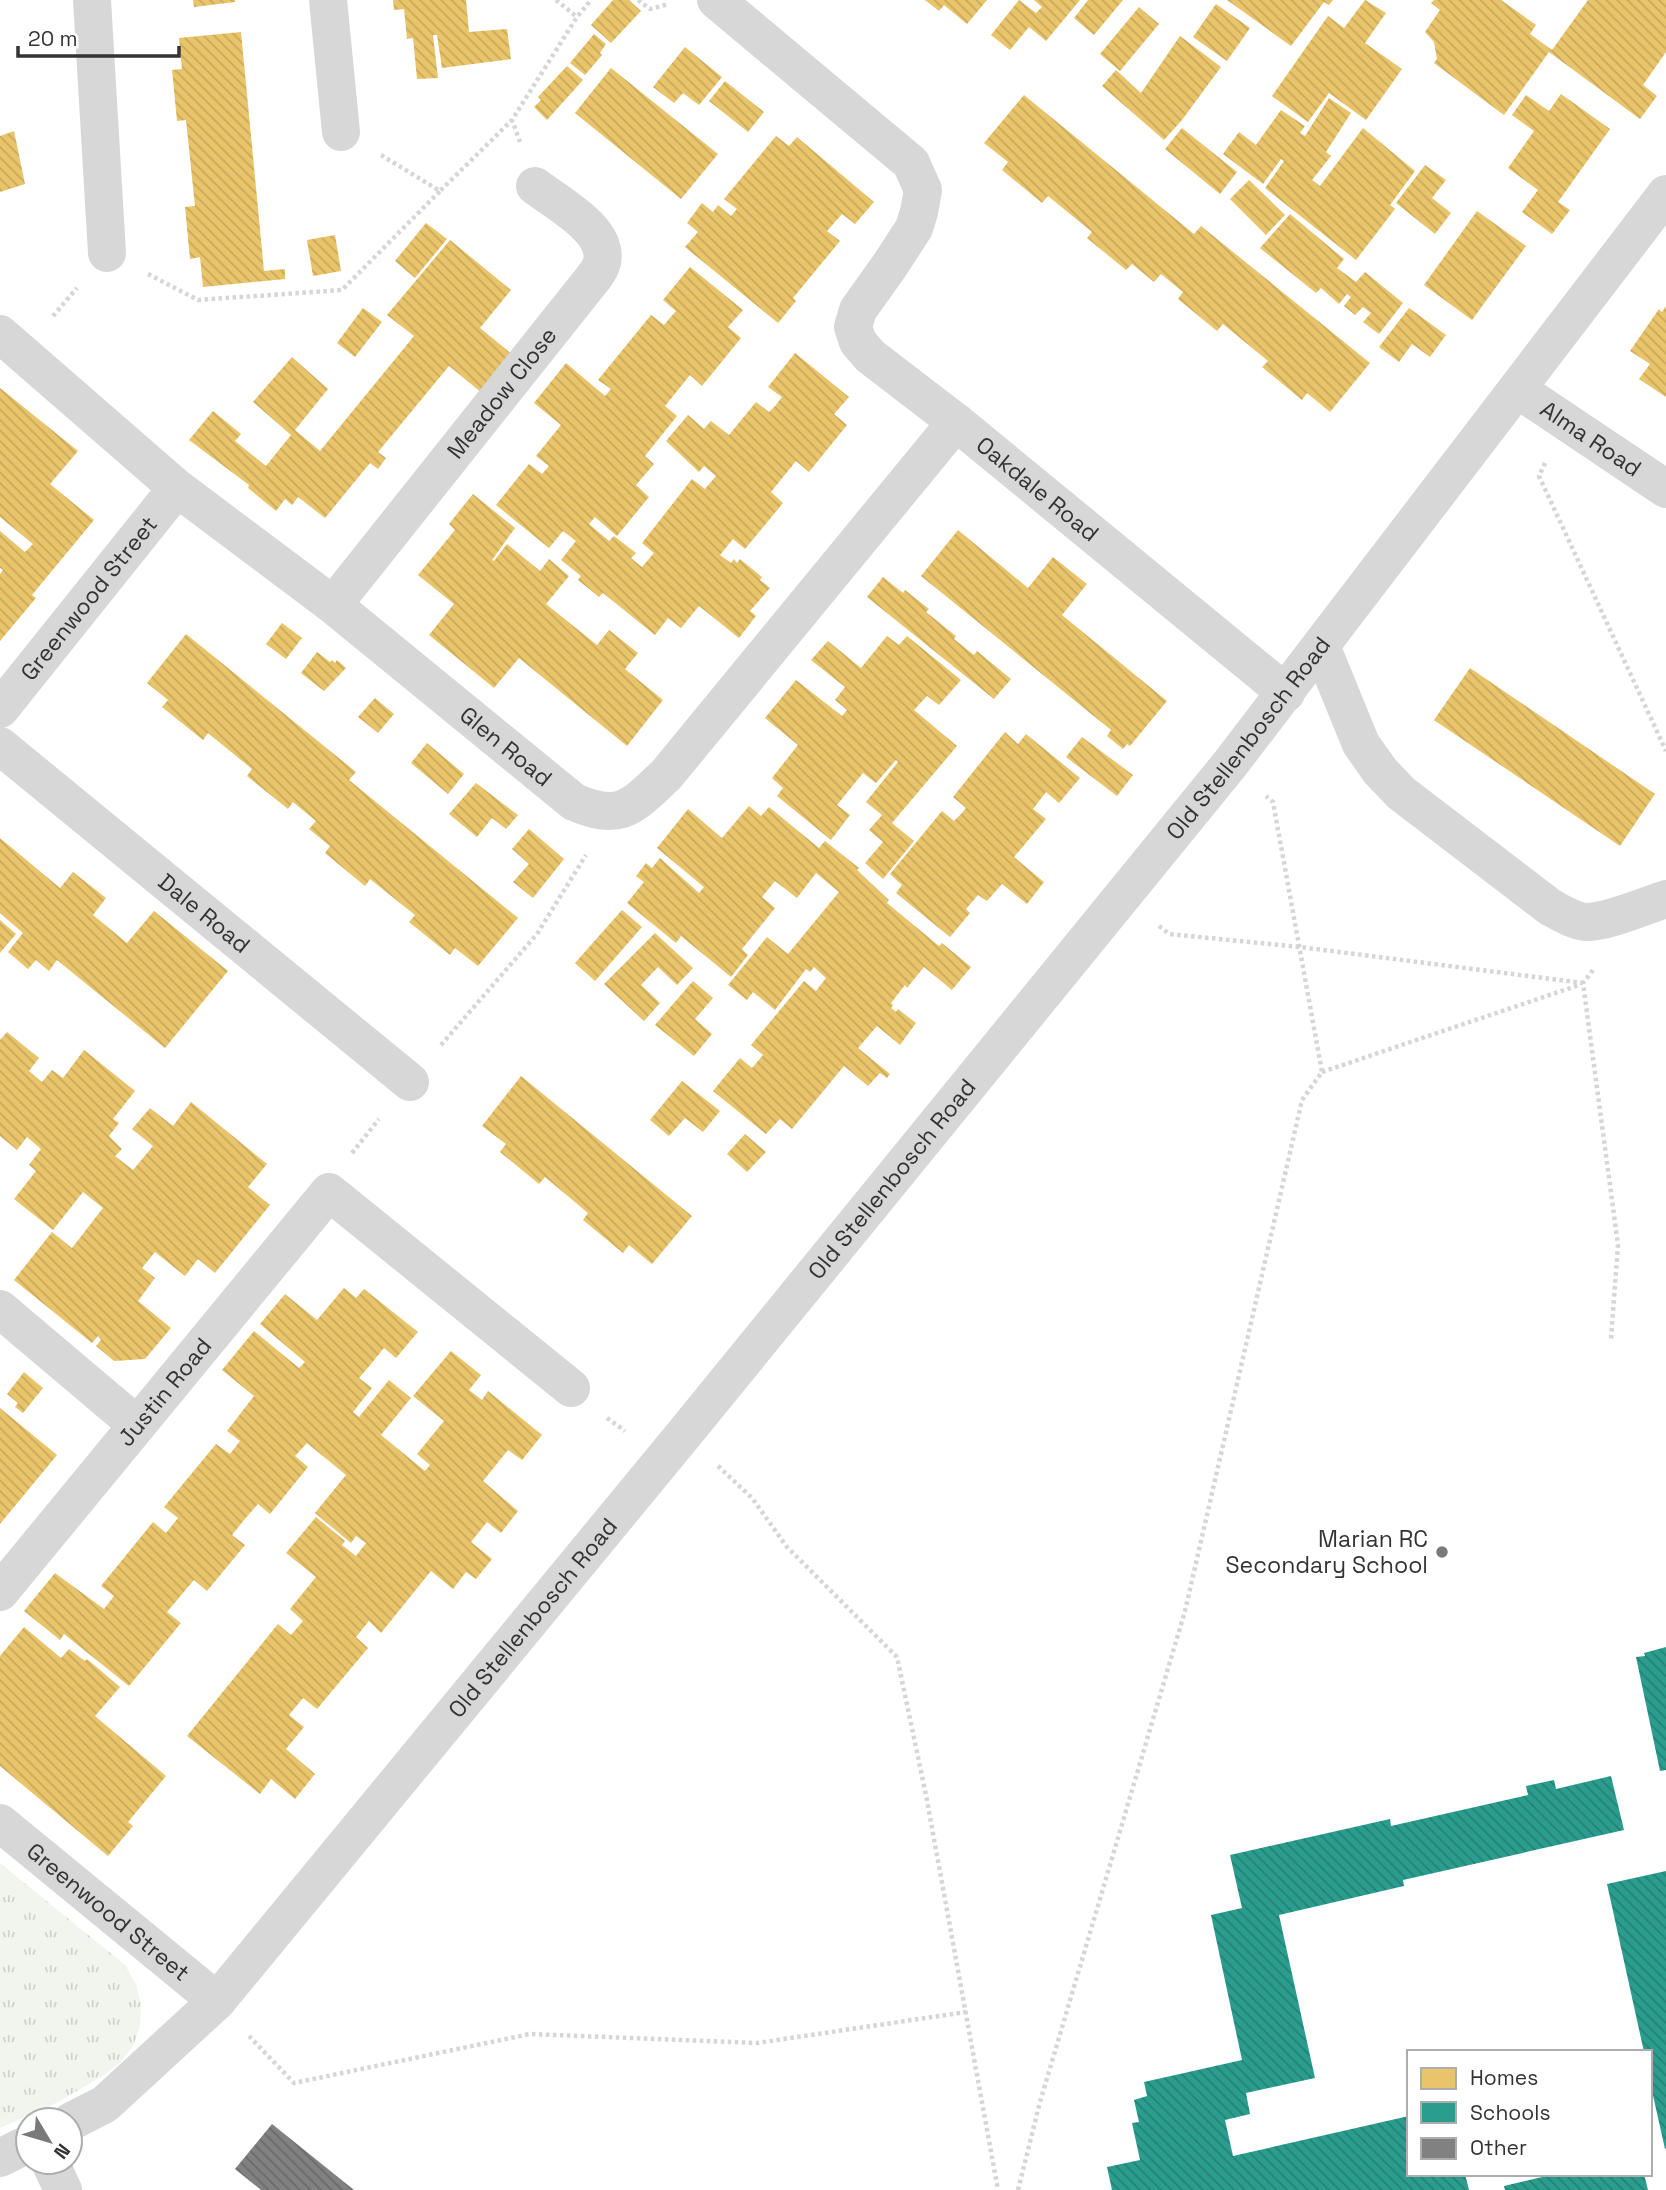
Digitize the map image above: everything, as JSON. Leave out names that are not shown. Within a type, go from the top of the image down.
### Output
[{"type":"street","points":[[92,0],[107,253]]},
{"type":"street","points":[[328,0],[341,132]]},
{"type":"street","name":"Oakdale Road","points":[[716,0],[911,163],[923,190],[914,228],[858,310],[853,327],[858,342],[870,356],[956,422],[1286,693]]},
{"type":"street","name":"Meadow Close","points":[[333,605],[594,277],[602,262],[601,244],[594,230],[535,186]]},
{"type":"street","name":"Old Stellenbosch Road","points":[[84,2115],[105,2104],[217,2001],[684,1434],[1230,764],[1666,194]]},
{"type":"street","name":"Glen Road","points":[[1,334],[177,488],[333,605],[574,802],[594,811],[612,812]]},
{"type":"street","name":"Alma Road","points":[[1517,389],[1666,489]]},
{"type":"street","points":[[612,812],[638,801],[666,775],[956,422]]},
{"type":"street","name":"Greenwood Street","points":[[0,709],[177,488]]},
{"type":"street","points":[[1321,646],[1361,744],[1380,771],[1401,793],[1550,907],[1586,922],[1666,899]]},
{"type":"street","name":"Dale Road","points":[[0,746],[410,1082]]},
{"type":"street","points":[[330,1192],[570,1388]]},
{"type":"street","name":"Justin Road","points":[[0,1592],[330,1192]]},
{"type":"street","points":[[0,1309],[137,1425]]},
{"type":"street","name":"Greenwood Street","points":[[0,1823],[217,2001]]},
{"type":"path","points":[[556,0],[577,17]]},
{"type":"path","points":[[1,334],[45,326],[107,253],[198,300],[342,290],[512,120],[577,17],[591,0]]},
{"type":"path","points":[[638,0],[650,9],[671,3]]},
{"type":"path","points":[[512,120],[535,186]]},
{"type":"path","points":[[341,132],[440,191]]},
{"type":"path","points":[[1564,421],[1539,475],[1666,751]]},
{"type":"path","points":[[1230,764],[1273,802],[1322,1072]]},
{"type":"path","points":[[330,1192],[354,1150],[537,934],[612,812]]},
{"type":"path","points":[[1122,897],[1169,934],[1300,947],[1583,984]]},
{"type":"path","points":[[1018,2190],[1040,2102],[1185,1611],[1301,1100],[1322,1072],[1583,984],[1595,966],[1586,922]]},
{"type":"path","points":[[1583,984],[1618,1245],[1611,1339]]},
{"type":"path","points":[[570,1388],[622,1431],[684,1434],[752,1498],[787,1547],[897,1657],[926,1795],[998,2190]]},
{"type":"path","points":[[217,2001],[294,2083],[530,2034],[757,2043],[966,2012]]},
{"type":"green space","points":[[0,1863],[125,1965],[136,1984],[141,2005],[140,2027],[133,2046],[120,2063],[49,2106],[14,2106],[14,2122],[0,2128]]},
{"type":"building: Homes","points":[[193,0],[235,0],[235,2],[194,7]]},
{"type":"building: Homes","points":[[393,0],[466,0],[469,32],[507,29],[511,59],[442,68],[437,35],[433,35],[438,78],[417,79],[413,38],[407,39],[404,9],[394,10]]},
{"type":"building: Homes","points":[[613,0],[629,0],[641,11],[611,43],[591,25]]},
{"type":"building: Homes","points":[[925,0],[987,0],[967,24],[944,5],[939,11]]},
{"type":"building: Homes","points":[[1019,0],[1036,13],[1042,7],[1034,0],[1080,0],[1046,41],[1029,27],[1010,50],[991,35]]},
{"type":"building: Homes","points":[[1088,0],[1123,0],[1094,35],[1074,18]]},
{"type":"building: Homes","points":[[1227,0],[1333,0],[1329,5],[1324,2],[1291,46]]},
{"type":"building: Homes","points":[[1365,0],[1386,13],[1365,43],[1402,69],[1366,120],[1329,93],[1308,122],[1272,96],[1328,16],[1344,28]]},
{"type":"building: Homes","points":[[1434,0],[1501,0],[1536,25],[1530,34],[1552,50],[1588,0],[1666,0],[1666,52],[1643,85],[1657,96],[1640,119],[1549,52],[1504,115],[1434,63],[1437,59],[1434,42],[1425,32],[1440,10],[1431,3]]},
{"type":"building: Homes","points":[[1216,4],[1250,28],[1227,61],[1193,37]]},
{"type":"building: Homes","points":[[1139,7],[1159,24],[1120,71],[1100,54]]},
{"type":"building: Homes","points":[[241,32],[264,271],[285,269],[285,279],[203,287],[200,257],[190,259],[185,207],[195,206],[186,120],[177,121],[172,70],[182,69],[179,38]]},
{"type":"building: Homes","points":[[594,34],[606,44],[600,53],[602,55],[585,75],[570,63]]},
{"type":"building: Homes","points":[[1180,36],[1221,67],[1164,140],[1102,86],[1116,70],[1141,93]]},
{"type":"building: Homes","points":[[685,47],[722,77],[699,105],[683,93],[674,103],[653,87]]},
{"type":"building: Homes","points":[[567,66],[583,80],[547,120],[534,107],[541,100],[538,97]]},
{"type":"building: Homes","points":[[611,68],[718,154],[681,199],[575,113]]},
{"type":"building: Homes","points":[[725,81],[764,112],[748,132],[709,101]]},
{"type":"building: Homes","points":[[1561,94],[1610,129],[1558,202],[1570,210],[1552,234],[1522,212],[1538,190],[1508,168],[1534,131],[1512,115],[1526,95],[1549,111]]},
{"type":"building: Homes","points":[[1024,95],[1194,234],[1201,226],[1370,363],[1330,412],[1307,393],[1302,400],[1262,367],[1268,361],[1223,324],[1217,331],[1178,299],[1183,292],[1161,274],[1154,282],[1132,264],[1126,270],[1087,238],[1092,232],[1048,196],[1042,203],[1002,170],[1008,162],[984,143]]},
{"type":"building: Homes","points":[[1329,98],[1351,113],[1326,152],[1331,156],[1312,180],[1320,186],[1363,128],[1415,171],[1390,205],[1395,209],[1356,260],[1265,188],[1284,161],[1281,159],[1263,184],[1223,154],[1239,132],[1256,145],[1281,110],[1305,126],[1300,133],[1305,136]]},
{"type":"building: Homes","points":[[1182,128],[1237,172],[1220,194],[1165,149]]},
{"type":"building: Homes","points":[[14,131],[25,184],[0,192],[0,136]]},
{"type":"building: Homes","points":[[776,136],[789,146],[797,137],[874,202],[855,224],[842,214],[827,231],[840,241],[793,298],[796,301],[778,323],[685,247],[698,232],[687,223],[702,203],[713,212],[718,205],[731,216],[737,209],[724,199]]},
{"type":"building: Homes","points":[[1425,165],[1446,180],[1432,198],[1451,213],[1435,234],[1396,203]]},
{"type":"building: Homes","points":[[1249,180],[1285,215],[1266,235],[1230,199]]},
{"type":"building: Homes","points":[[1477,211],[1526,246],[1472,320],[1424,285]]},
{"type":"building: Homes","points":[[1290,214],[1344,259],[1337,268],[1356,282],[1365,272],[1403,303],[1379,334],[1363,322],[1371,313],[1363,307],[1355,315],[1344,306],[1351,297],[1347,294],[1339,304],[1321,288],[1316,293],[1260,248]]},
{"type":"building: Homes","points":[[426,223],[447,239],[415,278],[395,261]]},
{"type":"building: Homes","points":[[335,235],[341,271],[313,276],[307,240]]},
{"type":"building: Homes","points":[[450,240],[511,290],[480,328],[513,355],[482,393],[449,366],[378,452],[386,458],[378,469],[370,463],[325,518],[298,497],[292,505],[285,499],[276,511],[248,488],[249,485],[189,440],[213,411],[241,434],[235,441],[266,466],[291,435],[253,402],[292,357],[328,389],[295,430],[320,451],[414,336],[387,315]]},
{"type":"building: Homes","points":[[690,267],[743,310],[728,327],[741,338],[702,386],[690,375],[665,406],[677,416],[645,456],[654,464],[636,485],[649,497],[617,536],[595,517],[589,524],[609,541],[614,536],[636,553],[631,558],[642,567],[654,553],[642,543],[692,479],[705,489],[716,476],[704,466],[699,472],[666,441],[688,415],[704,429],[711,421],[729,435],[756,402],[769,412],[782,397],[768,387],[795,353],[849,397],[834,414],[847,425],[809,472],[796,461],[771,492],[783,503],[745,549],[733,539],[720,555],[731,563],[734,559],[737,563],[740,559],[762,577],[760,580],[770,588],[750,611],[756,616],[739,638],[699,606],[681,628],[668,618],[655,635],[603,593],[599,597],[578,580],[581,576],[561,560],[576,541],[563,531],[549,548],[496,505],[529,464],[542,474],[549,466],[536,456],[561,425],[534,403],[566,363],[605,396],[611,389],[598,380],[651,315],[664,325],[676,311],[663,300]]},
{"type":"building: Homes","points":[[1666,306],[1666,397],[1639,379],[1650,364],[1630,351],[1659,309],[1662,312]]},
{"type":"building: Homes","points":[[363,308],[382,322],[355,357],[337,343]]},
{"type":"building: Homes","points":[[1409,308],[1446,335],[1430,357],[1412,344],[1399,362],[1379,347]]},
{"type":"building: Homes","points":[[0,388],[78,451],[50,484],[94,520],[32,595],[36,598],[0,641],[0,574],[3,570],[0,568],[0,531],[25,552],[33,544],[0,517]]},
{"type":"building: Homes","points":[[473,494],[515,528],[492,560],[494,561],[507,544],[540,571],[549,559],[569,576],[546,604],[597,645],[609,630],[638,653],[625,669],[663,700],[627,746],[519,658],[494,688],[429,635],[454,604],[418,575],[455,530],[449,524]]},
{"type":"building: Homes","points":[[958,530],[1028,588],[1053,557],[1087,584],[1062,615],[1167,701],[1130,746],[1127,744],[1123,749],[1107,736],[1111,730],[921,576]]},
{"type":"building: Homes","points":[[883,577],[929,609],[926,612],[956,636],[954,639],[974,655],[977,651],[1011,679],[994,699],[867,597]]},
{"type":"building: Homes","points":[[282,623],[302,638],[286,659],[266,644]]},
{"type":"building: Homes","points":[[186,634],[356,772],[349,780],[518,918],[478,966],[455,948],[450,955],[409,922],[415,915],[370,879],[365,886],[325,853],[330,846],[309,829],[316,821],[293,802],[288,809],[247,776],[252,769],[208,733],[203,740],[162,707],[168,700],[147,683]]},
{"type":"building: Homes","points":[[887,636],[899,645],[907,636],[961,680],[939,705],[927,696],[914,710],[957,746],[892,823],[914,841],[883,879],[865,863],[883,842],[869,830],[882,815],[866,802],[898,762],[896,760],[876,783],[863,773],[837,805],[850,815],[831,840],[777,796],[783,788],[772,778],[798,745],[765,718],[796,680],[842,716],[847,710],[835,700],[845,687],[811,660],[828,641],[861,668]]},
{"type":"building: Homes","points":[[317,652],[330,662],[332,660],[335,663],[337,660],[346,668],[324,691],[301,673]]},
{"type":"building: Homes","points":[[1470,668],[1655,794],[1620,846],[1434,720]]},
{"type":"building: Homes","points":[[375,698],[394,714],[378,733],[358,717]]},
{"type":"building: Homes","points":[[1005,732],[1018,744],[1026,734],[1080,778],[1059,803],[1046,792],[1033,809],[1046,819],[1014,857],[1044,882],[1027,904],[1002,884],[987,901],[978,895],[966,909],[970,913],[950,937],[896,893],[902,885],[890,874],[942,811],[954,821],[966,808],[953,797]]},
{"type":"building: Homes","points":[[1082,737],[1133,775],[1117,796],[1066,757]]},
{"type":"building: Homes","points":[[427,743],[464,774],[448,794],[411,763]]},
{"type":"building: Homes","points":[[476,783],[518,815],[506,829],[492,818],[477,837],[449,814]]},
{"type":"building: Homes","points":[[749,806],[761,816],[769,807],[819,848],[825,841],[859,868],[857,870],[889,900],[887,903],[939,946],[942,943],[971,967],[952,990],[924,967],[891,1003],[891,1008],[896,1012],[898,1009],[916,1023],[900,1045],[877,1026],[858,1048],[890,1074],[887,1078],[880,1073],[868,1086],[844,1066],[792,1129],[780,1119],[766,1134],[713,1091],[740,1058],[752,1068],[763,1055],[751,1045],[804,981],[816,991],[826,978],[814,967],[810,972],[806,969],[775,1010],[753,992],[747,1000],[728,985],[767,937],[788,954],[839,892],[816,873],[797,898],[775,881],[762,897],[775,908],[742,949],[748,955],[731,977],[681,936],[676,943],[627,903],[644,882],[636,876],[646,863],[652,868],[660,858],[699,893],[704,887],[657,848],[688,809],[722,838]]},
{"type":"building: Homes","points":[[529,829],[564,859],[533,898],[513,882],[529,864],[512,849]]},
{"type":"building: Homes","points":[[0,838],[60,888],[73,872],[106,898],[93,915],[127,943],[154,911],[228,971],[165,1048],[57,960],[49,971],[36,960],[28,969],[8,952],[23,933],[0,913]]},
{"type":"building: Homes","points":[[622,910],[642,927],[595,981],[575,963]]},
{"type":"building: Homes","points":[[0,920],[16,934],[0,953]]},
{"type":"building: Homes","points":[[655,933],[693,968],[677,985],[658,967],[641,985],[660,1003],[644,1021],[604,984]]},
{"type":"building: Homes","points":[[693,981],[713,998],[695,1019],[712,1034],[694,1056],[655,1025]]},
{"type":"building: Homes","points":[[7,1032],[39,1058],[29,1071],[42,1082],[52,1070],[63,1078],[84,1050],[135,1091],[113,1119],[119,1123],[109,1136],[122,1149],[115,1156],[133,1170],[153,1146],[132,1129],[150,1108],[173,1126],[191,1102],[267,1164],[248,1187],[270,1205],[215,1273],[198,1259],[185,1276],[155,1252],[142,1268],[155,1278],[138,1301],[171,1328],[145,1359],[114,1361],[96,1346],[101,1340],[98,1336],[92,1343],[14,1280],[52,1232],[72,1248],[103,1208],[83,1192],[53,1230],[14,1199],[36,1171],[29,1165],[41,1149],[27,1137],[17,1150],[0,1136],[0,1040]]},
{"type":"building: Homes","points":[[521,1076],[692,1216],[652,1264],[629,1245],[623,1253],[583,1220],[588,1213],[545,1177],[539,1184],[500,1152],[506,1144],[482,1126]]},
{"type":"building: Homes","points":[[682,1081],[720,1111],[703,1132],[685,1118],[669,1136],[650,1120]]},
{"type":"building: Homes","points":[[745,1134],[766,1152],[747,1172],[727,1154]]},
{"type":"building: Homes","points":[[344,1288],[356,1298],[364,1289],[418,1332],[396,1358],[384,1348],[359,1378],[372,1388],[353,1412],[359,1417],[389,1380],[411,1398],[381,1435],[425,1471],[430,1465],[417,1454],[444,1421],[413,1396],[451,1351],[481,1375],[469,1390],[482,1400],[488,1391],[542,1435],[522,1460],[508,1450],[483,1481],[518,1511],[501,1533],[487,1522],[471,1542],[492,1559],[476,1579],[466,1572],[453,1589],[431,1571],[381,1633],[369,1621],[356,1637],[368,1648],[317,1709],[303,1698],[289,1715],[304,1727],[286,1749],[315,1774],[295,1799],[271,1779],[260,1794],[187,1736],[278,1624],[291,1635],[303,1621],[290,1609],[316,1577],[286,1553],[316,1517],[345,1541],[342,1545],[356,1556],[366,1543],[356,1536],[351,1543],[315,1513],[346,1475],[307,1443],[295,1456],[308,1467],[270,1514],[258,1504],[244,1520],[232,1535],[245,1545],[207,1591],[194,1580],[167,1612],[181,1623],[129,1686],[64,1634],[60,1640],[24,1611],[55,1573],[104,1609],[114,1596],[101,1586],[153,1522],[166,1533],[178,1518],[164,1507],[216,1444],[230,1454],[240,1441],[227,1431],[254,1396],[222,1370],[254,1331],[299,1368],[305,1362],[260,1324],[285,1294],[317,1320]]},
{"type":"building: Homes","points":[[24,1372],[43,1388],[23,1413],[15,1407],[18,1403],[7,1394]]},
{"type":"building: Homes","points":[[0,1408],[57,1455],[0,1524]]},
{"type":"building: Homes","points":[[24,1627],[61,1658],[69,1649],[85,1661],[87,1659],[120,1687],[95,1716],[166,1776],[128,1822],[133,1826],[108,1856],[0,1766],[0,1656]]},
{"type":"building: Schools","points":[[1666,1647],[1666,1770],[1660,1771],[1636,1657]]},
{"type":"building: Schools","points":[[1611,1776],[1624,1830],[1403,1880],[1404,1886],[1279,1915],[1315,2078],[1246,2093],[1250,2114],[1225,2120],[1233,2156],[1407,2116],[1407,2176],[1466,2176],[1469,2190],[1112,2190],[1107,2167],[1140,2160],[1132,2123],[1139,2122],[1134,2100],[1147,2096],[1144,2082],[1242,2060],[1211,1915],[1242,1908],[1230,1855],[1390,1819],[1391,1826],[1528,1795],[1526,1786],[1554,1780],[1556,1789]]},
{"type":"building: Schools","points":[[1666,1871],[1665,2149],[1652,2091],[1652,2050],[1644,2050],[1607,1884]]},
{"type":"building: Schools","points":[[1546,2176],[1644,2176],[1648,2190],[1505,2190],[1504,2186]]},
{"type":"building: Other","points":[[272,2124],[354,2190],[261,2190],[235,2169]]},
{"type":"place","name":"Marian RC Secondary School","points":[[1442,1552]]}]
